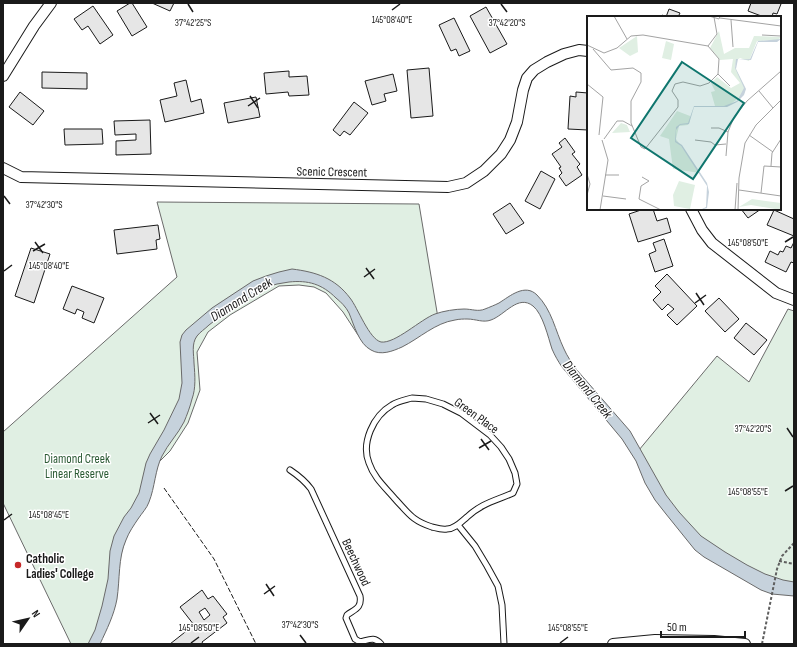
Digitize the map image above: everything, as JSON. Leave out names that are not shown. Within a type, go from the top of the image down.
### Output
[{"type":"street","points":[[3,76],[34,26],[51,3]]},
{"type":"street","name":"Scenic Crescent","points":[[3,168],[21,177],[448,187],[466,183],[484,171],[501,154],[510,140],[517,122],[526,78],[534,70],[564,54],[579,50],[587,51]]},
{"type":"street","points":[[692,210],[702,230],[712,243],[776,293],[794,300]]},
{"type":"street","points":[[613,644],[655,640],[714,641],[745,644]]},
{"type":"lane","name":"Green Place","points":[[412,398],[426,399],[443,404],[461,413],[490,435],[509,459],[515,473],[517,484],[513,493],[479,507],[458,525],[448,529],[421,524],[412,517],[380,483],[368,463],[366,452],[369,432],[381,414],[401,400],[412,398]]},
{"type":"lane","name":"Beechwood","points":[[290,470],[302,478],[311,489],[360,596],[360,605],[357,609],[347,615],[346,618],[356,639],[360,642],[372,639],[377,640],[381,644]]},
{"type":"lane","points":[[458,525],[475,546],[498,586],[502,605],[504,644]]},
{"type":"path","points":[[762,644],[779,561],[785,552],[794,544]]},
{"type":"path","points":[[779,561],[794,564]]},
{"type":"green space","name":"Diamond Creek Linear Reserve","points":[[157,202],[419,204],[438,318],[404,343],[367,345],[358,335],[343,312],[326,293],[314,287],[299,285],[279,286],[230,315],[208,332],[197,352],[200,390],[188,423],[170,451],[155,466],[132,518],[93,644],[71,644],[3,503],[3,432],[177,277]]},
{"type":"green space","points":[[788,309],[794,311],[794,592],[781,589],[681,526],[639,450],[717,356],[749,382]]},
{"type":"water","name":"Diamond Creek","points":[[292,269],[317,274],[338,285],[350,298],[372,335],[381,342],[387,342],[401,335],[438,313],[461,309],[482,310],[523,290],[528,290],[537,295],[553,320],[565,352],[576,369],[630,431],[666,495],[679,512],[701,536],[725,552],[765,574],[794,582],[794,596],[772,594],[761,590],[704,557],[695,550],[655,500],[645,483],[636,461],[622,439],[562,367],[552,349],[540,314],[533,306],[522,302],[488,321],[464,319],[441,324],[402,347],[379,353],[371,350],[363,343],[357,334],[348,311],[331,293],[320,286],[309,282],[289,282],[273,285],[253,295],[213,322],[195,339],[193,350],[195,386],[188,411],[182,426],[164,452],[160,461],[148,504],[132,529],[123,547],[120,561],[117,599],[108,627],[100,644],[88,644],[95,630],[102,606],[108,579],[110,551],[114,536],[139,493],[146,463],[179,399],[182,383],[180,342],[182,335],[212,308],[253,281]]},
{"type":"building","points":[[132,3],[147,27],[132,36],[117,11]]},
{"type":"building","points":[[152,3],[174,3],[170,11]]},
{"type":"building","points":[[751,3],[781,4],[777,14],[773,13],[772,16],[761,16],[748,11]]},
{"type":"building","points":[[93,6],[113,35],[100,44],[88,26],[82,30],[74,19]]},
{"type":"building","points":[[486,7],[507,44],[490,53],[470,16]]},
{"type":"building","points":[[669,9],[680,13],[678,16],[666,16]]},
{"type":"building","points":[[454,18],[470,51],[459,56],[456,49],[451,51],[439,25]]},
{"type":"building","points":[[429,68],[433,116],[411,118],[407,70]]},
{"type":"building","points":[[289,71],[289,77],[307,76],[309,95],[289,96],[288,92],[266,94],[264,73]]},
{"type":"building","points":[[42,72],[87,73],[87,89],[42,88]]},
{"type":"building","points":[[393,74],[397,91],[384,94],[386,101],[372,105],[365,81]]},
{"type":"building","points":[[186,80],[191,102],[201,99],[204,113],[165,122],[160,100],[177,96],[174,83]]},
{"type":"building","points":[[20,92],[44,111],[33,125],[9,107]]},
{"type":"building","points":[[576,92],[587,93],[587,130],[568,129],[570,96],[576,97]]},
{"type":"building","points":[[256,97],[260,117],[228,123],[224,103]]},
{"type":"building","points":[[354,102],[368,113],[350,135],[344,131],[340,136],[333,130]]},
{"type":"building","points":[[150,120],[151,154],[116,155],[116,141],[136,140],[136,134],[115,135],[114,121]]},
{"type":"building","points":[[64,129],[102,129],[103,144],[65,145]]},
{"type":"building","points":[[565,138],[575,152],[572,154],[580,164],[577,167],[582,175],[566,186],[559,176],[562,173],[559,168],[561,167],[552,154],[562,147],[559,143]]},
{"type":"building","points":[[541,171],[555,179],[540,209],[525,201]]},
{"type":"building","points":[[510,203],[524,223],[506,234],[493,214]]},
{"type":"building","points":[[641,210],[653,210],[657,221],[667,218],[671,232],[638,242],[629,214]]},
{"type":"building","points":[[742,210],[760,210],[748,218]]},
{"type":"building","points":[[774,210],[794,219],[794,236],[767,225]]},
{"type":"building","points":[[158,225],[160,239],[156,240],[157,249],[117,254],[114,230]]},
{"type":"building","points":[[664,239],[673,266],[655,272],[649,254],[656,251],[653,243]]},
{"type":"building","points":[[794,242],[794,263],[791,262],[786,272],[765,262],[770,251],[778,255],[780,251],[783,252],[786,246],[791,248]]},
{"type":"building","points":[[31,248],[50,254],[34,303],[15,296]]},
{"type":"building","points":[[667,274],[697,306],[677,325],[667,315],[674,309],[668,304],[662,310],[653,300],[661,292],[655,286]]},
{"type":"building","points":[[72,286],[104,298],[94,323],[82,318],[84,312],[77,309],[75,314],[63,309]]},
{"type":"building","points":[[719,298],[739,319],[725,332],[705,311]]},
{"type":"building","points":[[746,323],[767,340],[754,355],[734,338]]},
{"type":"building","points":[[202,590],[208,599],[213,596],[227,614],[223,617],[227,623],[202,642],[203,644],[170,644],[194,625],[180,607]],"holes":[[[205,608],[210,615],[204,620],[199,612]]]},
{"type":"fence","points":[[164,488],[214,559],[256,644]]},
{"type":"place","name":"Catholic Ladies' College","points":[[18,565]]}]
